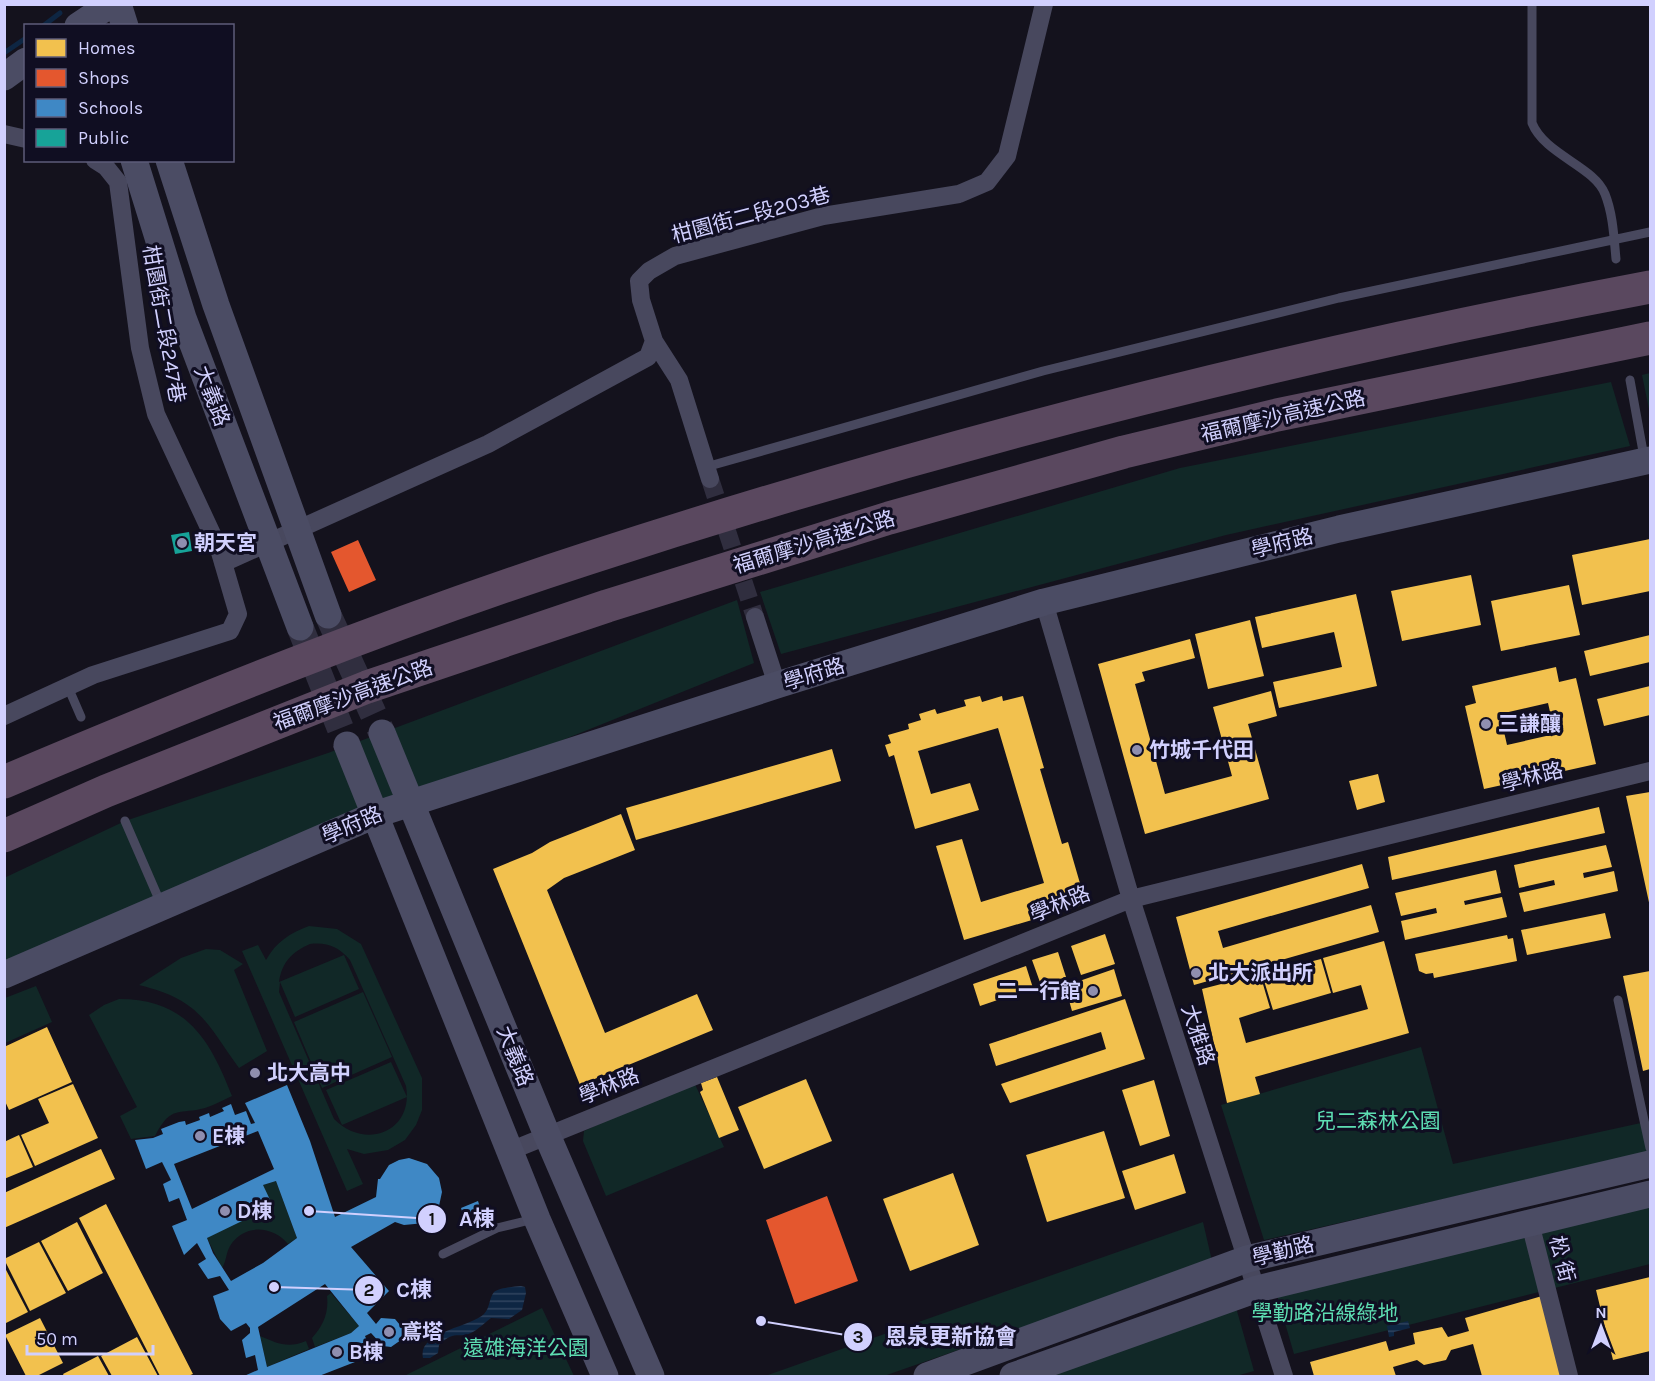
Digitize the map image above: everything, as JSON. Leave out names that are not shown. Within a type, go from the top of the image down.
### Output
[{"type":"highway","points":[[4,782],[357,639],[585,559],[862,475],[1143,398],[1473,321],[1650,287]]},
{"type":"highway","name":"福爾摩沙高速公路","points":[[4,836],[106,791],[367,687],[608,606],[889,518],[1124,452],[1277,415],[1650,338]]},
{"type":"street","points":[[118,4],[125,24]]},
{"type":"street","name":"柑園街二段203巷","points":[[654,341],[641,300],[639,281],[649,271],[675,256],[823,216],[959,194],[987,182],[1007,156],[1044,4]]},
{"type":"street","points":[[4,77],[24,62]]},
{"type":"street","points":[[4,134],[24,139]]},
{"type":"street","name":"柑園街二段247巷","points":[[4,716],[93,675],[230,631],[238,614],[223,563],[156,414],[140,348],[118,182],[106,167],[98,162]]},
{"type":"street","name":"大義路","points":[[135,162],[183,318],[300,627]]},
{"type":"street","name":"大義路","points":[[171,162],[216,305],[328,615]]},
{"type":"street","points":[[654,341],[679,380],[708,473]]},
{"type":"street","points":[[223,563],[488,444],[648,357],[654,341]]},
{"type":"street","name":"學府路","points":[[4,975],[377,814],[777,685],[1044,602],[1339,529],[1648,460]]},
{"type":"street","name":"大雅路","points":[[1044,602],[1131,899],[1284,1377]]},
{"type":"street","points":[[755,617],[777,685]]},
{"type":"street","name":"大義路","points":[[382,733],[547,1135],[651,1377]]},
{"type":"street","name":"大義路","points":[[348,745],[537,1219],[605,1377]]},
{"type":"street","name":"學林路","points":[[510,1151],[1131,899],[1650,771]]},
{"type":"street","name":"學勤路","points":[[927,1377],[1247,1259],[1650,1164]]},
{"type":"street","name":"學勤路","points":[[1013,1377],[1257,1289],[1650,1194]]},
{"type":"street","name":"松 街","points":[[1530,1223],[1569,1377]]},
{"type":"lane","points":[[1532,4],[1532,123],[1538,137],[1584,172],[1605,192],[1616,259]]},
{"type":"lane","points":[[708,473],[1043,371],[1339,298],[1650,232]]},
{"type":"lane","points":[[1630,380],[1648,460]]},
{"type":"lane","points":[[68,687],[81,717]]},
{"type":"lane","points":[[124,821],[162,907]]},
{"type":"lane","points":[[1618,1000],[1650,1148]]},
{"type":"lane","points":[[443,1254],[497,1228],[537,1219]]},
{"type":"green space","points":[[1650,373],[1650,414],[1642,375]]},
{"type":"green space","points":[[1611,382],[1630,446],[1226,535],[781,654],[760,592],[1180,468]]},
{"type":"green space","points":[[737,600],[754,663],[394,808],[5,975],[4,878],[125,821],[328,753]]},
{"type":"green space","points":[[309,926],[337,929],[361,944],[422,1078],[422,1110],[416,1125],[405,1140],[388,1150],[364,1154],[347,1149],[363,1184],[347,1191],[242,951],[258,945],[266,960],[279,943]],"holes":[[[316,944],[332,946],[342,952],[350,960],[406,1086],[407,1102],[403,1115],[395,1125],[385,1131],[360,1134],[347,1129],[334,1119],[279,992],[280,982],[295,1017],[359,989],[344,955],[279,982],[289,958],[304,947]]]},
{"type":"green space","points":[[206,949],[220,950],[243,964],[234,970],[267,1051],[239,1068],[199,1014],[176,998],[139,985],[181,958]]},
{"type":"green space","points":[[36,986],[52,1022],[5,1043],[5,998]]},
{"type":"green space","points":[[363,992],[392,1057],[322,1088],[294,1022]]},
{"type":"green space","points":[[119,999],[162,1006],[193,1026],[215,1057],[232,1096],[205,1108],[171,1115],[155,1136],[131,1139],[120,1116],[137,1107],[89,1015]]},
{"type":"green space","name":"兒二森林公園","points":[[1421,1047],[1453,1164],[1650,1121],[1650,1152],[1264,1240],[1221,1105]]},
{"type":"green space","points":[[391,1062],[407,1097],[342,1125],[326,1090]]},
{"type":"green space","points":[[693,1080],[724,1147],[606,1196],[583,1141],[584,1131]]},
{"type":"green space","points":[[276,1181],[297,1238],[288,1244],[275,1233],[267,1231],[243,1233],[230,1246],[222,1268],[207,1238],[263,1185]]},
{"type":"green space","name":"學勤路沿線綠地","points":[[1650,1207],[1650,1264],[1294,1354],[1276,1292]]},
{"type":"green space","name":"學勤路沿線綠地","points":[[1203,1222],[1212,1261],[884,1376],[765,1376]]},
{"type":"green space","points":[[331,1293],[359,1326],[351,1333],[315,1347],[312,1338],[324,1319],[327,1296]]},
{"type":"green space","name":"學勤路沿線綠地","points":[[1235,1304],[1254,1371],[1236,1376],[1038,1376]]},
{"type":"green space","name":"遠雄海洋公園","points":[[542,1308],[574,1376],[404,1376]]},
{"type":"green space","points":[[260,1336],[288,1345],[306,1341],[309,1349],[267,1367]]},
{"type":"water","points":[[525,1287],[526,1293],[522,1310],[509,1319],[491,1318],[471,1333],[449,1337],[439,1345],[438,1353],[430,1358],[423,1358],[423,1349],[436,1336],[484,1314],[494,1292],[503,1288]]},
{"type":"water","points":[[1408,1321],[1410,1328],[1394,1332],[1394,1336],[1389,1337],[1387,1326]]},
{"type":"building: Homes","points":[[1650,539],[1650,591],[1582,605],[1572,555]]},
{"type":"building: Homes","points":[[1471,575],[1481,625],[1402,641],[1391,591]]},
{"type":"building: Homes","points":[[1569,585],[1580,635],[1501,651],[1491,601]]},
{"type":"building: Homes","name":"竹城千代田","points":[[1356,594],[1377,686],[1279,708],[1273,682],[1342,667],[1334,632],[1262,648],[1255,617]]},
{"type":"building: Homes","name":"竹城千代田","points":[[1250,620],[1264,676],[1208,689],[1195,634]]},
{"type":"building: Homes","points":[[1650,635],[1650,662],[1590,676],[1584,651]]},
{"type":"building: Homes","name":"竹城千代田","points":[[1190,639],[1195,658],[1142,672],[1145,681],[1135,684],[1165,794],[1232,776],[1213,707],[1271,691],[1277,716],[1248,724],[1269,799],[1145,834],[1098,664]]},
{"type":"building: Homes","name":"三謙釀","points":[[1556,667],[1559,682],[1576,678],[1596,764],[1484,789],[1465,706],[1476,703],[1472,686]],"holes":[[[1548,703],[1555,734],[1507,745],[1500,714]]]},
{"type":"building: Homes","points":[[1650,686],[1650,715],[1604,726],[1597,699]]},
{"type":"building: Homes","points":[[980,696],[982,702],[1002,696],[1003,701],[1023,696],[1044,768],[1040,769],[1062,844],[1068,842],[1086,904],[964,940],[936,846],[962,839],[981,902],[1044,883],[998,728],[918,751],[931,794],[970,783],[979,810],[915,829],[894,755],[889,757],[885,745],[891,743],[888,735],[909,729],[908,724],[921,720],[919,714],[935,709],[937,714],[966,706],[964,700]]},
{"type":"building: Homes","points":[[832,749],[841,781],[636,840],[626,808]]},
{"type":"building: Homes","points":[[1378,774],[1385,802],[1357,810],[1349,781]]},
{"type":"building: Homes","points":[[1650,792],[1650,907],[1626,796]]},
{"type":"building: Homes","points":[[1599,807],[1605,833],[1392,880],[1388,857]]},
{"type":"building: Homes","points":[[621,814],[635,850],[564,878],[547,890],[605,1033],[697,994],[713,1030],[580,1085],[493,869],[532,853],[550,842]]},
{"type":"building: Homes","points":[[1606,845],[1612,867],[1583,873],[1584,878],[1614,871],[1618,891],[1524,912],[1519,893],[1555,885],[1554,880],[1519,888],[1514,865]]},
{"type":"building: Homes","points":[[1362,864],[1369,888],[1218,931],[1223,948],[1371,905],[1379,932],[1194,985],[1176,917]]},
{"type":"building: Homes","points":[[1496,870],[1501,893],[1464,901],[1465,905],[1502,897],[1507,917],[1405,940],[1401,921],[1437,913],[1436,908],[1401,916],[1395,893]]},
{"type":"building: Homes","points":[[1605,913],[1611,938],[1527,955],[1521,930]]},
{"type":"building: Homes","points":[[1105,934],[1115,964],[1081,975],[1071,946]]},
{"type":"building: Homes","points":[[1507,935],[1508,939],[1513,938],[1517,961],[1434,978],[1433,973],[1426,974],[1419,971],[1415,954]]},
{"type":"building: Homes","points":[[1384,941],[1409,1033],[1255,1077],[1260,1094],[1227,1103],[1202,989],[1260,974],[1270,1008],[1239,1018],[1246,1043],[1368,1009],[1361,985],[1333,993],[1323,958]]},
{"type":"building: Homes","points":[[1058,952],[1066,977],[1041,985],[1032,960]]},
{"type":"building: Homes","points":[[1321,959],[1331,993],[1273,1010],[1262,974]]},
{"type":"building: Homes","points":[[1026,966],[1033,988],[980,1006],[973,984]]},
{"type":"building: Homes","name":"二一行館","points":[[1114,969],[1122,996],[1072,1011],[1065,986]]},
{"type":"building: Homes","points":[[1650,971],[1650,1069],[1643,1071],[1623,976]]},
{"type":"building: Homes","points":[[1125,999],[1145,1059],[1010,1103],[1001,1084],[1106,1049],[1101,1032],[996,1066],[989,1044]]},
{"type":"building: Homes","points":[[47,1027],[72,1082],[9,1110],[4,1099],[4,1047]]},
{"type":"building: Homes","points":[[717,1077],[739,1130],[719,1138],[700,1092],[703,1090],[701,1083]]},
{"type":"building: Homes","points":[[806,1079],[832,1141],[764,1169],[738,1107]]},
{"type":"building: Homes","points":[[1154,1080],[1170,1136],[1140,1146],[1122,1090]]},
{"type":"building: Homes","points":[[73,1084],[98,1138],[35,1166],[21,1135],[49,1123],[38,1099]]},
{"type":"building: Homes","points":[[1104,1131],[1125,1198],[1047,1222],[1026,1155]]},
{"type":"building: Homes","points":[[19,1135],[33,1167],[4,1179],[4,1142]]},
{"type":"building: Homes","points":[[101,1149],[115,1179],[4,1228],[4,1193]]},
{"type":"building: Homes","points":[[1174,1154],[1186,1193],[1135,1210],[1122,1171]]},
{"type":"building: Homes","points":[[953,1173],[979,1245],[910,1271],[883,1199]]},
{"type":"building: Homes","points":[[106,1204],[193,1374],[160,1376],[79,1218]]},
{"type":"building: Homes","points":[[77,1222],[103,1273],[68,1291],[41,1241]]},
{"type":"building: Homes","points":[[39,1242],[66,1293],[30,1311],[4,1259]]},
{"type":"building: Homes","points":[[4,1266],[28,1312],[4,1324]]},
{"type":"building: Homes","points":[[1650,1277],[1650,1351],[1613,1360],[1596,1290]]},
{"type":"building: Homes","points":[[1542,1296],[1565,1376],[1482,1376],[1473,1344],[1451,1350],[1446,1360],[1424,1365],[1417,1360],[1393,1367],[1396,1376],[1314,1376],[1310,1362],[1386,1341],[1389,1351],[1415,1344],[1413,1333],[1442,1327],[1448,1337],[1469,1331],[1465,1318]]},
{"type":"building: Homes","points":[[40,1318],[63,1363],[37,1376],[26,1376],[5,1335]]},
{"type":"building: Homes","points":[[137,1337],[158,1376],[112,1376],[101,1356]]},
{"type":"building: Homes","points":[[98,1356],[109,1376],[64,1376],[63,1374]]},
{"type":"building: Shops","points":[[358,540],[376,580],[349,592],[331,552]]},
{"type":"building: Shops","points":[[827,1196],[858,1281],[795,1304],[766,1220]]},
{"type":"building: Schools","points":[[287,1085],[310,1141],[335,1217],[376,1197],[378,1179],[389,1165],[399,1160],[409,1158],[427,1164],[439,1178],[442,1192],[439,1206],[424,1221],[425,1223],[404,1225],[395,1222],[351,1247],[389,1291],[367,1313],[376,1324],[381,1318],[395,1319],[405,1331],[405,1342],[401,1340],[391,1347],[383,1346],[371,1333],[365,1336],[373,1355],[319,1376],[244,1376],[258,1370],[255,1355],[246,1358],[242,1340],[250,1333],[250,1328],[246,1323],[231,1331],[220,1319],[213,1296],[229,1290],[220,1276],[208,1279],[198,1264],[206,1259],[197,1243],[184,1255],[172,1226],[187,1220],[179,1198],[169,1202],[163,1184],[171,1180],[162,1162],[146,1169],[135,1140],[153,1138],[163,1134],[161,1129],[179,1122],[185,1121],[186,1125],[200,1120],[199,1117],[209,1113],[210,1117],[224,1111],[222,1108],[231,1104],[235,1115],[246,1111],[251,1124],[255,1123],[245,1103]],"holes":[[[258,1131],[274,1169],[192,1209],[174,1164]],[[276,1181],[297,1238],[263,1263],[231,1281],[213,1253],[207,1238],[273,1206],[263,1185]],[[325,1284],[359,1326],[351,1333],[267,1367],[258,1327]]]},
{"type":"building: Schools","points":[[478,1201],[483,1217],[477,1224],[471,1224],[464,1217],[461,1208]]},
{"type":"building: Public","name":"朝天宮","points":[[189,532],[192,551],[175,554],[171,535]]},
{"type":"waterway","points":[[46,24],[60,13]]},
{"type":"waterway","points":[[4,53],[24,39]]},
{"type":"tunnel","points":[[710,479],[755,617]]},
{"type":"tunnel","points":[[328,615],[382,733]]},
{"type":"tunnel","points":[[300,627],[347,745]]},
{"type":"place","name":"朝天宮","points":[[182,543]]},
{"type":"place","name":"三謙釀","points":[[1486,724]]},
{"type":"place","name":"竹城千代田","points":[[1137,750]]},
{"type":"place","name":"北大派出所","points":[[1196,973]]},
{"type":"place","name":"二一行館","points":[[1093,991]]},
{"type":"place","name":"北大高中","points":[[255,1073]]},
{"type":"place","name":"E棟","points":[[200,1136]]},
{"type":"place","name":"D棟","points":[[225,1211]]},
{"type":"place","name":"A棟","points":[[309,1211]]},
{"type":"place","name":"C棟","points":[[274,1287]]},
{"type":"place","name":"恩泉更新協會","points":[[761,1321]]},
{"type":"place","name":"鳶塔","points":[[389,1332]]},
{"type":"place","name":"B棟","points":[[337,1352]]}]
